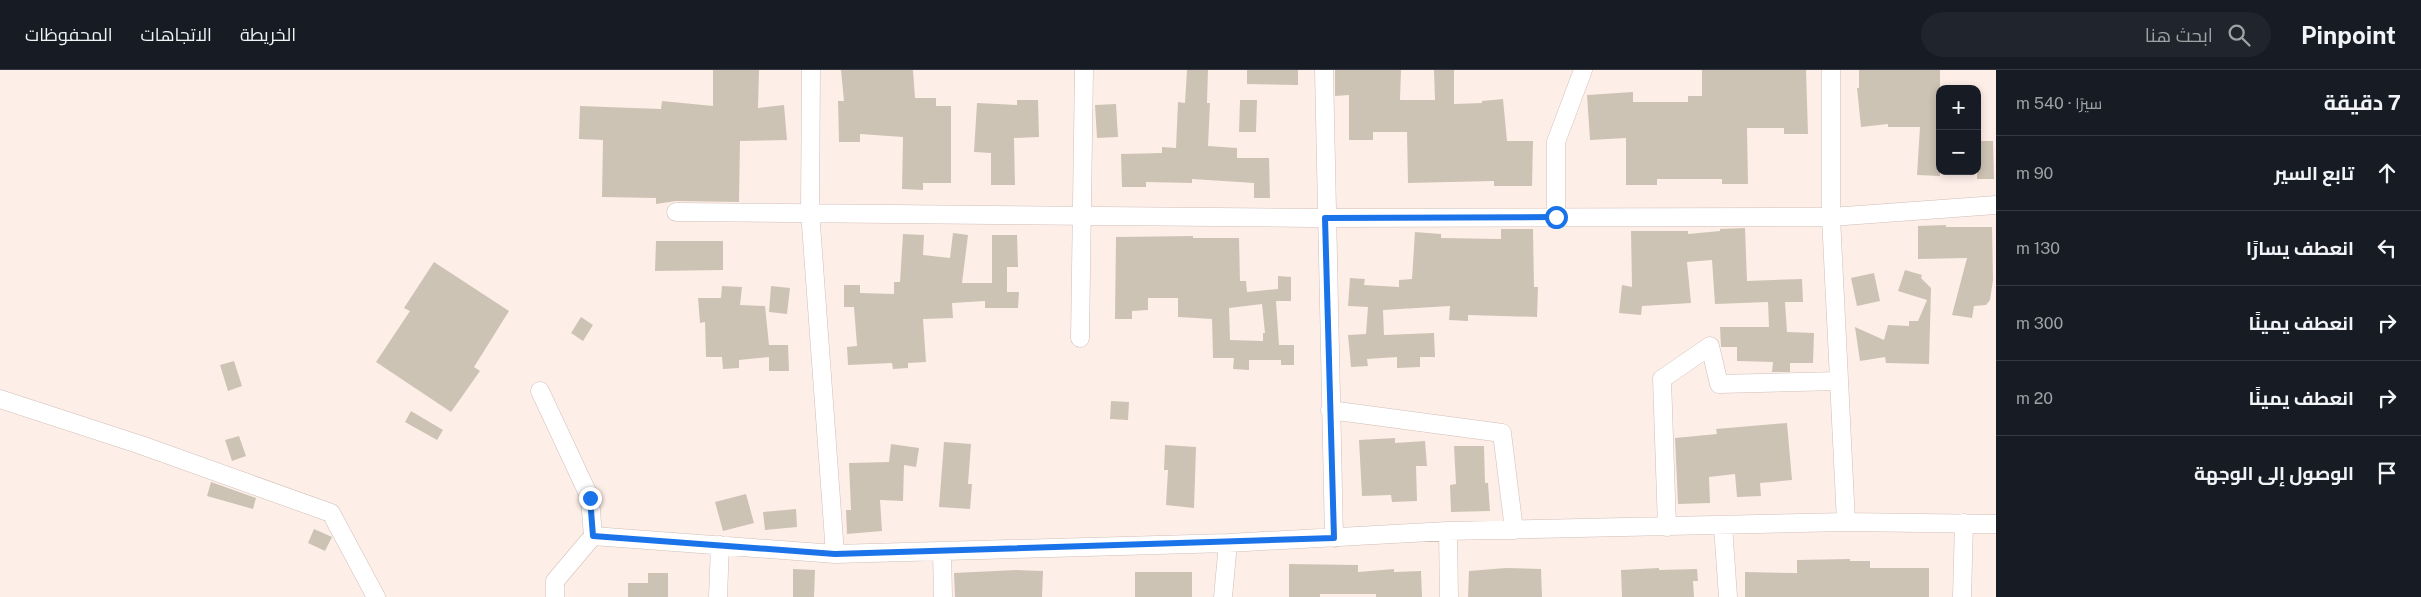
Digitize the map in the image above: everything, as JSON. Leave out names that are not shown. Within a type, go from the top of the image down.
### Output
[{"type":"street","points":[[811,70],[810,212],[835,554]]},
{"type":"street","points":[[1080,338],[1084,70]]},
{"type":"street","points":[[1324,70],[1325,218],[1334,538]]},
{"type":"street","points":[[1556,217],[1556,142],[1583,70]]},
{"type":"street","points":[[1831,70],[1831,217],[1846,522]]},
{"type":"street","points":[[676,212],[1325,218],[1831,217],[1996,205]]},
{"type":"street","points":[[1667,527],[1662,379],[1710,346],[1719,384],[1839,382]]},
{"type":"street","points":[[540,391],[590,498],[593,536],[555,581],[555,597]]},
{"type":"street","points":[[0,399],[141,445],[331,513],[376,597]]},
{"type":"street","points":[[1330,410],[1502,433],[1514,530]]},
{"type":"street","points":[[593,536],[835,554],[1228,543],[1448,531],[1846,522],[1996,524]]},
{"type":"street","points":[[1962,597],[1964,523]]},
{"type":"street","points":[[1724,526],[1728,597]]},
{"type":"street","points":[[1448,531],[1449,597]]},
{"type":"street","points":[[1223,597],[1228,543]]},
{"type":"street","points":[[718,597],[720,546]]},
{"type":"street","points":[[942,551],[943,597]]},
{"type":"building","points":[[713,70],[759,70],[758,108],[784,105],[787,140],[740,141],[739,202],[676,201],[656,204],[656,198],[602,197],[603,140],[579,139],[580,106],[661,109],[662,101],[713,106]]},
{"type":"building","points":[[841,70],[913,70],[915,98],[936,98],[936,106],[951,106],[951,183],[923,183],[923,190],[902,189],[903,137],[860,134],[860,142],[839,142],[838,101],[844,101]]},
{"type":"building","points":[[1187,70],[1208,70],[1207,103],[1210,103],[1208,146],[1237,148],[1237,158],[1269,158],[1270,198],[1254,198],[1254,183],[1192,179],[1192,183],[1146,182],[1146,187],[1122,187],[1121,154],[1162,153],[1162,147],[1176,148],[1178,102],[1185,103]]},
{"type":"building","points":[[1247,70],[1298,70],[1298,85],[1247,84]]},
{"type":"building","points":[[1335,70],[1401,70],[1400,100],[1435,100],[1434,70],[1454,70],[1454,104],[1482,103],[1482,101],[1503,99],[1507,141],[1533,141],[1532,186],[1494,186],[1494,181],[1408,183],[1407,132],[1373,132],[1373,140],[1349,140],[1349,95],[1335,96]]},
{"type":"building","points":[[1702,70],[1806,70],[1808,134],[1784,134],[1784,128],[1747,128],[1748,184],[1722,184],[1722,179],[1657,179],[1657,185],[1626,185],[1626,138],[1590,140],[1587,95],[1633,92],[1633,102],[1688,102],[1688,96],[1702,96]]},
{"type":"building","points":[[1859,70],[1940,70],[1940,85],[1936,85],[1936,175],[1940,176],[1917,175],[1920,127],[1888,127],[1888,124],[1861,127],[1857,88],[1859,88]]},
{"type":"building","points":[[1017,100],[1038,100],[1039,137],[1014,138],[1015,185],[991,185],[991,153],[974,152],[977,103],[1017,105]]},
{"type":"building","points":[[1240,100],[1257,100],[1256,132],[1239,132]]},
{"type":"building","points":[[1116,104],[1118,137],[1097,138],[1095,105]]},
{"type":"building","points":[[1981,141],[1993,141],[1994,179],[1977,179],[1977,175],[1981,175]]},
{"type":"building","points":[[1946,225],[1946,227],[1992,227],[1993,280],[1990,300],[1986,305],[1974,306],[1972,318],[1952,315],[1967,258],[1918,259],[1918,226]]},
{"type":"building","points":[[1745,228],[1747,281],[1802,279],[1803,302],[1785,302],[1787,332],[1814,333],[1813,363],[1790,363],[1790,372],[1772,372],[1773,362],[1737,361],[1737,347],[1721,347],[1720,327],[1769,327],[1768,302],[1715,304],[1712,260],[1687,262],[1691,303],[1642,306],[1641,315],[1619,313],[1622,285],[1632,287],[1631,231],[1688,231],[1688,234],[1720,231],[1720,229]]},
{"type":"building","points":[[1501,229],[1533,229],[1534,287],[1538,287],[1537,317],[1468,315],[1468,321],[1449,320],[1450,306],[1383,310],[1384,335],[1434,333],[1435,357],[1420,357],[1420,367],[1397,368],[1397,357],[1367,359],[1368,366],[1351,367],[1348,335],[1366,334],[1368,307],[1348,306],[1350,278],[1365,279],[1364,285],[1399,287],[1399,280],[1412,279],[1415,232],[1441,234],[1441,238],[1501,239]]},
{"type":"building","points":[[953,233],[968,235],[962,283],[992,283],[992,235],[1017,235],[1018,267],[1007,267],[1007,292],[1019,292],[1018,308],[985,308],[985,301],[952,303],[953,318],[923,319],[926,362],[908,363],[908,368],[893,369],[892,363],[848,365],[847,347],[857,346],[854,307],[844,307],[844,285],[860,285],[860,293],[894,294],[894,282],[900,282],[903,234],[924,235],[923,255],[950,258]]},
{"type":"building","points":[[1193,236],[1193,238],[1239,238],[1240,281],[1246,281],[1247,292],[1278,289],[1278,276],[1291,277],[1291,301],[1276,301],[1279,345],[1294,345],[1294,365],[1281,365],[1281,360],[1249,360],[1249,370],[1233,369],[1234,358],[1213,358],[1212,319],[1178,317],[1178,298],[1148,298],[1148,310],[1132,311],[1132,319],[1115,319],[1116,237]],"holes":[[[1262,304],[1265,333],[1263,333],[1263,341],[1230,340],[1229,308]]]},
{"type":"building","points":[[656,241],[723,241],[723,270],[655,271]]},
{"type":"building","points":[[434,262],[509,311],[474,367],[480,371],[451,412],[376,362],[410,311],[404,308]]},
{"type":"building","points":[[1905,270],[1922,275],[1921,278],[1931,288],[1929,364],[1886,363],[1885,357],[1860,361],[1855,327],[1884,340],[1888,325],[1909,326],[1909,321],[1918,321],[1927,300],[1898,291]]},
{"type":"building","points":[[1874,273],[1880,301],[1857,306],[1851,278]]},
{"type":"building","points":[[722,286],[742,287],[740,305],[765,306],[769,345],[788,345],[789,371],[769,371],[769,357],[739,360],[739,368],[723,369],[722,357],[706,357],[705,322],[700,323],[698,298],[721,298]]},
{"type":"building","points":[[771,286],[790,288],[787,314],[769,312]]},
{"type":"building","points":[[581,317],[593,325],[583,341],[571,333]]},
{"type":"building","points":[[234,361],[242,386],[228,391],[220,365]]},
{"type":"building","points":[[1111,401],[1129,402],[1128,420],[1110,419]]},
{"type":"building","points":[[411,411],[443,430],[437,440],[405,422]]},
{"type":"building","points":[[1787,423],[1792,480],[1760,483],[1761,496],[1737,497],[1735,474],[1709,477],[1710,503],[1678,504],[1675,438],[1717,434],[1716,429]]},
{"type":"building","points":[[239,436],[246,456],[232,461],[225,440]]},
{"type":"building","points":[[1395,438],[1395,443],[1425,441],[1427,466],[1416,466],[1417,501],[1392,502],[1391,495],[1362,496],[1359,440]]},
{"type":"building","points":[[944,442],[971,444],[968,484],[972,484],[970,509],[939,507]]},
{"type":"building","points":[[891,444],[919,448],[916,467],[904,465],[903,501],[880,500],[882,531],[847,534],[846,510],[851,510],[849,463],[889,462]]},
{"type":"building","points":[[1165,445],[1196,447],[1194,508],[1166,505],[1168,470],[1164,470]]},
{"type":"building","points":[[1454,446],[1484,446],[1485,483],[1488,483],[1490,511],[1451,512],[1450,485],[1456,484]]},
{"type":"building","points":[[211,482],[256,498],[253,509],[207,496]]},
{"type":"building","points":[[746,494],[754,523],[723,531],[715,502]]},
{"type":"building","points":[[796,509],[797,527],[765,530],[763,512]]},
{"type":"building","points":[[314,529],[332,537],[325,551],[308,543]]},
{"type":"building","points":[[1850,559],[1850,561],[1870,561],[1870,568],[1929,568],[1929,597],[1745,597],[1745,572],[1797,573],[1797,560]]},
{"type":"building","points":[[1289,564],[1358,565],[1358,572],[1394,569],[1394,572],[1421,571],[1422,597],[1376,597],[1376,594],[1320,594],[1320,597],[1289,597]]},
{"type":"building","points":[[1506,568],[1541,569],[1542,597],[1468,597],[1469,571]]},
{"type":"building","points":[[1659,568],[1659,570],[1697,569],[1698,581],[1693,581],[1694,597],[1622,597],[1621,570]]},
{"type":"building","points":[[793,569],[815,570],[814,597],[793,597]]},
{"type":"building","points":[[1016,570],[1043,571],[1042,597],[955,597],[954,573]]},
{"type":"building","points":[[1135,572],[1192,572],[1192,597],[1135,597]]},
{"type":"building","points":[[648,573],[668,573],[668,597],[628,597],[628,583],[648,583]]},
{"type":"route","points":[[590,498],[593,536],[835,554],[1228,543],[1334,538],[1325,218],[1556,217]]}]
